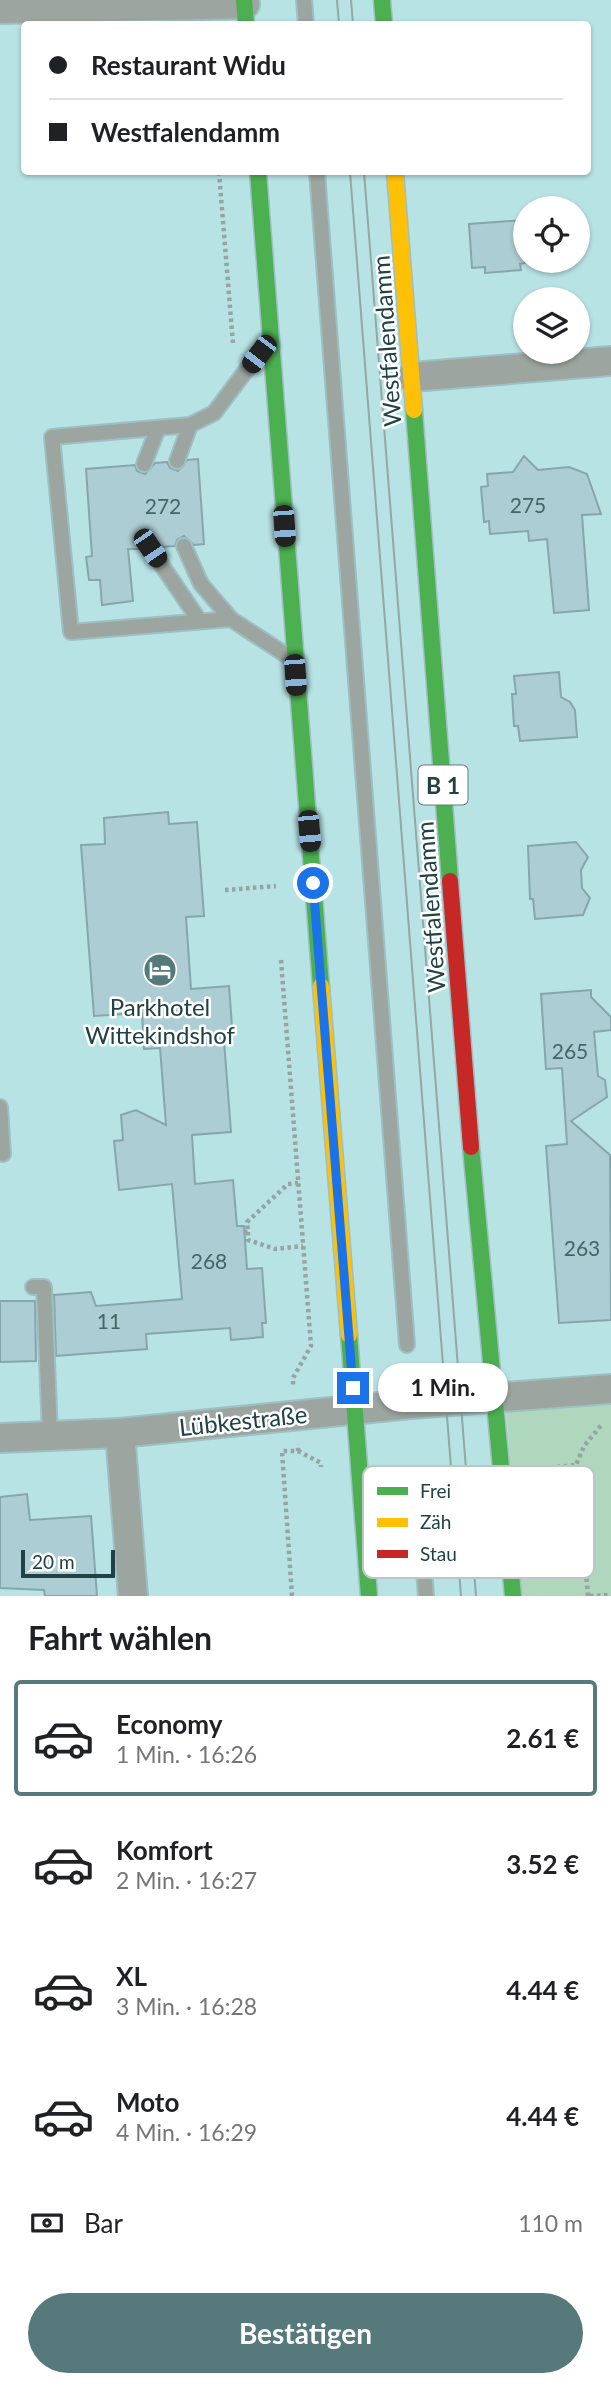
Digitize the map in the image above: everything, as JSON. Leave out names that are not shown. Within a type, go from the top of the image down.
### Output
[{"type":"main road","points":[[382,0],[384,21]]},
{"type":"main road","points":[[258,175],[363,1521]]},
{"type":"main road","name":"Westfalendamm","points":[[396,175],[480,1259],[502,1466]]},
{"type":"main road","points":[[368,1578],[369,1596]]},
{"type":"main road","name":"Westfalendamm","points":[[512,1578],[513,1596]]},
{"type":"street","points":[[6,6],[245,10]]},
{"type":"street","points":[[412,377],[611,361]]},
{"type":"street","name":"Lübkestraße","points":[[0,1438],[120,1433],[295,1414],[611,1389]]},
{"type":"street","points":[[120,1433],[133,1596]]},
{"type":"lane","points":[[304,0],[306,21]]},
{"type":"lane","points":[[317,175],[407,1345]]},
{"type":"lane","points":[[232,620],[199,620],[71,632],[52,437],[190,425],[214,413],[271,338]]},
{"type":"lane","points":[[177,461],[190,425]]},
{"type":"lane","points":[[144,464],[158,428]]},
{"type":"lane","points":[[184,545],[201,584],[232,620],[294,661]]},
{"type":"lane","points":[[150,548],[199,620]]},
{"type":"lane","points":[[0,1107],[3,1154]]},
{"type":"lane","points":[[33,1287],[44,1287],[50,1435]]},
{"type":"lane","points":[[425,1578],[426,1596]]},
{"type":"path","points":[[219,175],[236,384]]},
{"type":"path","points":[[275,873],[277,899]]},
{"type":"path","points":[[225,890],[276,886]]},
{"type":"path","points":[[281,950],[311,1346],[293,1378],[298,1451]]},
{"type":"path","points":[[298,1183],[288,1184],[247,1222],[246,1232],[248,1240],[275,1249],[303,1246]]},
{"type":"path","points":[[565,1466],[576,1465],[584,1446],[603,1423]]},
{"type":"path","points":[[292,1596],[282,1451],[298,1451],[321,1463],[322,1476]]},
{"type":"path","points":[[587,1578],[589,1596],[611,1595]]},
{"type":"green space","points":[[611,1397],[611,1596],[520,1596],[519,1578],[594,1578],[594,1466],[510,1466],[506,1405]]},
{"type":"building","points":[[513,221],[513,271],[485,273],[485,267],[472,268],[469,224]]},
{"type":"building","points":[[524,456],[538,470],[569,467],[587,474],[601,514],[582,515],[589,610],[554,613],[547,539],[529,541],[528,531],[490,534],[489,521],[484,522],[481,487],[488,486],[487,474],[513,472]]},
{"type":"building","points":[[198,459],[204,544],[194,545],[184,536],[177,540],[175,546],[161,547],[150,538],[144,541],[140,549],[128,549],[133,601],[102,605],[100,580],[89,580],[86,557],[92,556],[86,469],[135,465],[137,471],[145,474],[155,463],[167,462],[170,468],[178,471],[187,460]]},
{"type":"building","points":[[559,672],[561,697],[570,702],[575,710],[577,737],[520,741],[518,726],[514,726],[514,676]]},
{"type":"building","points":[[168,812],[169,824],[197,822],[204,916],[186,917],[191,989],[229,986],[233,1040],[224,1041],[231,1132],[192,1135],[195,1184],[233,1180],[237,1226],[244,1226],[247,1269],[262,1268],[266,1323],[262,1323],[263,1337],[231,1340],[230,1328],[146,1334],[147,1349],[56,1356],[54,1295],[91,1292],[96,1306],[182,1299],[172,1184],[119,1190],[114,1141],[123,1140],[121,1115],[136,1110],[166,1125],[160,1048],[144,1049],[142,1013],[94,1016],[81,845],[105,844],[104,818]]},
{"type":"building","points":[[576,842],[588,857],[581,870],[582,888],[590,898],[583,915],[535,919],[533,899],[530,899],[528,846]]},
{"type":"building","points":[[591,990],[591,997],[611,1017],[611,1030],[594,1032],[598,1076],[605,1080],[607,1097],[571,1121],[610,1155],[611,1320],[559,1323],[546,1146],[567,1144],[562,1068],[546,1069],[541,994]]},
{"type":"building","points":[[0,1301],[35,1301],[36,1361],[0,1362]]},
{"type":"building","points":[[27,1494],[30,1520],[91,1516],[97,1596],[45,1596],[44,1590],[0,1588],[0,1497]]},
{"type":"tram line","points":[[337,0],[339,21]]},
{"type":"tram line","points":[[351,0],[353,21]]},
{"type":"tram line","points":[[350,175],[451,1466]]},
{"type":"tram line","points":[[364,175],[466,1466]]},
{"type":"tram line","points":[[460,1578],[461,1596]]},
{"type":"tram line","points":[[475,1578],[476,1596]]},
{"type":"traffic: fast","points":[[244,0],[246,21]]},
{"type":"traffic: fast","points":[[382,0],[384,21]]},
{"type":"traffic: fast","points":[[258,175],[321,986]]},
{"type":"traffic: fast","points":[[414,410],[450,881]]},
{"type":"traffic: fast","points":[[471,1147],[501,1466]]},
{"type":"traffic: fast","points":[[349,1335],[363,1518]]},
{"type":"traffic: fast","points":[[368,1578],[369,1596]]},
{"type":"traffic: fast","points":[[511,1578],[513,1596]]},
{"type":"traffic: slow","points":[[395,175],[414,410]]},
{"type":"traffic: slow","points":[[321,986],[349,1335]]},
{"type":"traffic: jam","points":[[450,881],[471,1147]]},
{"type":"place","name":"Parkhotel Wittekindshof","points":[[160,970]]},
{"type":"route","points":[[313,883],[353,1388]]}]
